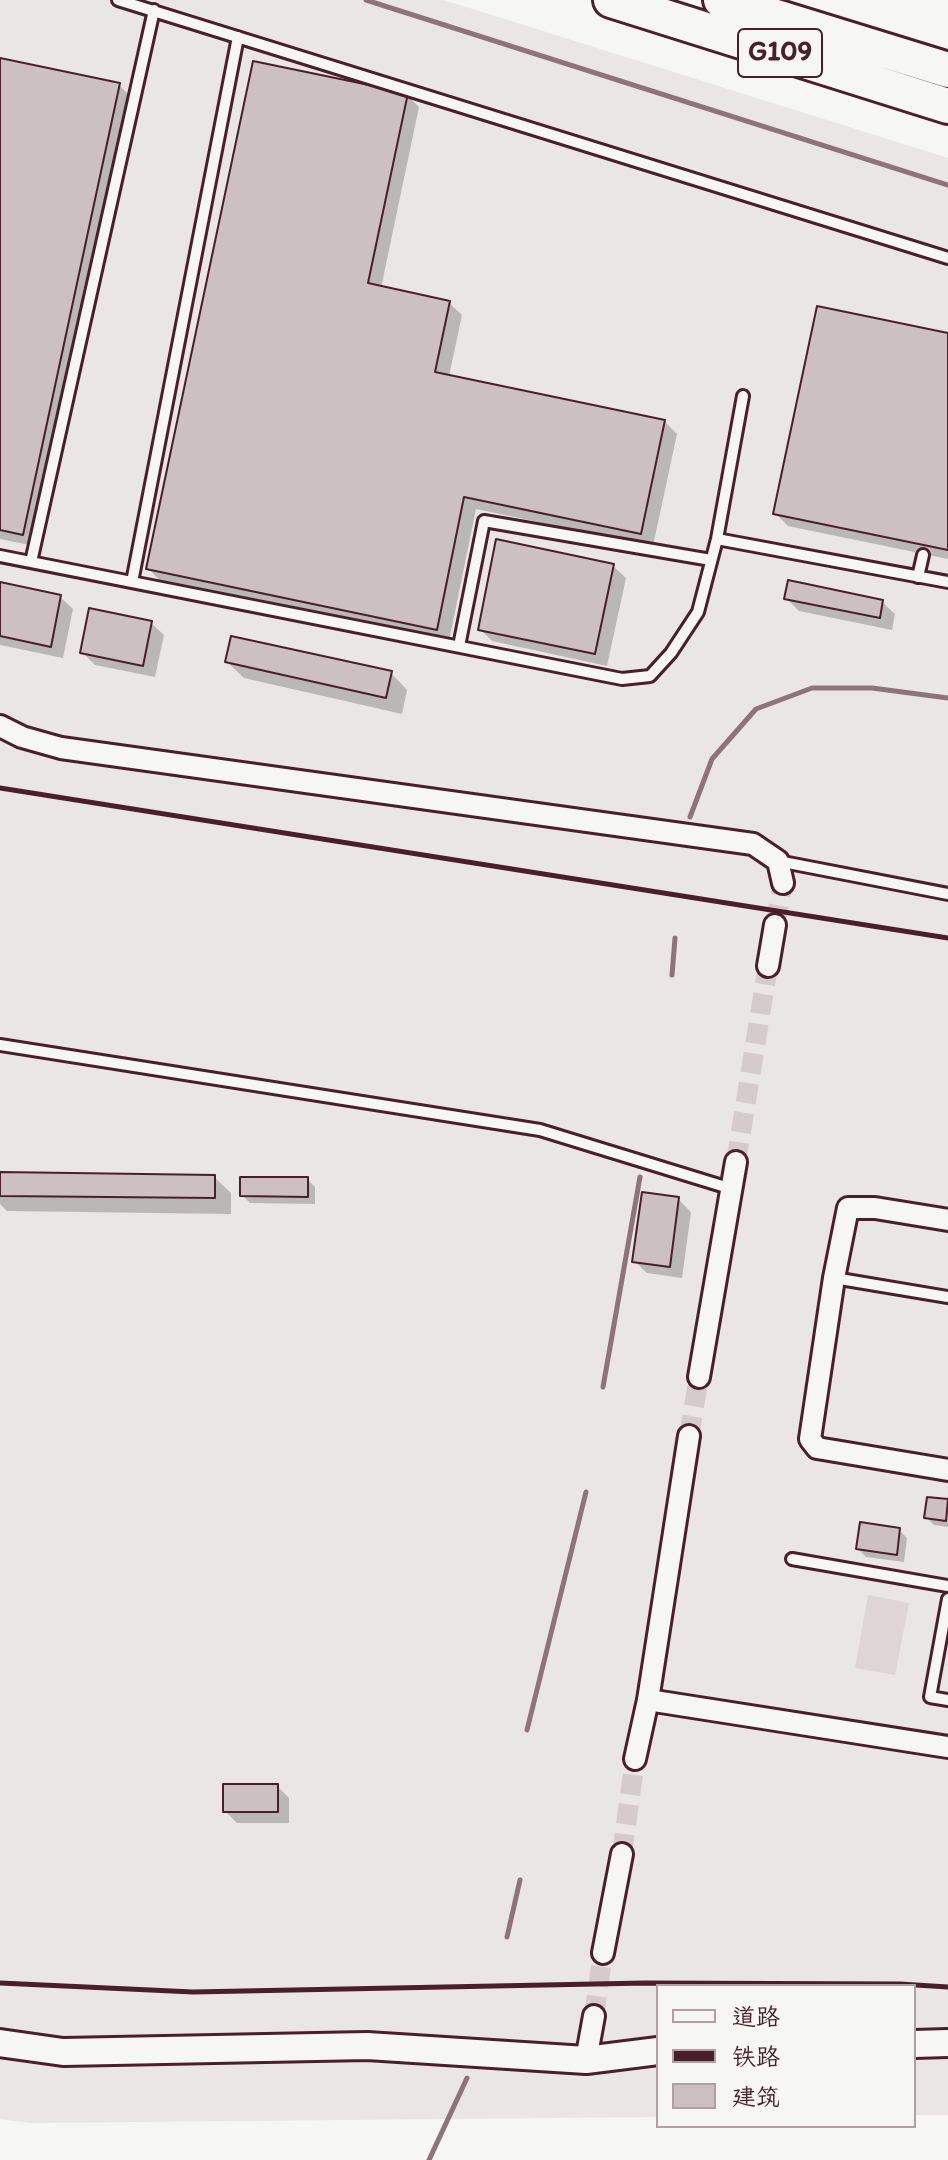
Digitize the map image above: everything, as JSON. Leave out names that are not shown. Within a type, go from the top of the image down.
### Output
[{"type":"highway","name":"G109","points":[[611,0],[948,106]]},
{"type":"highway","name":"G109","points":[[721,0],[948,70]]},
{"type":"street","points":[[0,726],[22,737],[61,748],[753,844],[778,861],[783,883]]},
{"type":"street","points":[[768,966],[775,925]]},
{"type":"street","points":[[699,1377],[736,1162]]},
{"type":"street","points":[[948,1220],[875,1208],[848,1208],[834,1278],[810,1439],[817,1448],[948,1470]]},
{"type":"street","points":[[635,1759],[648,1700],[689,1436]]},
{"type":"street","points":[[648,1700],[948,1747]]},
{"type":"street","points":[[603,1953],[622,1854]]},
{"type":"street","points":[[586,2060],[594,2016]]},
{"type":"street","points":[[0,2043],[63,2052],[367,2046],[586,2060],[656,2051]]},
{"type":"street","points":[[916,2044],[948,2043]]},
{"type":"lane","points":[[118,0],[948,258]]},
{"type":"lane","points":[[31,562],[154,10]]},
{"type":"lane","points":[[132,582],[238,37]]},
{"type":"lane","points":[[0,556],[622,679],[650,676],[671,653],[698,612],[717,539],[743,396]]},
{"type":"lane","points":[[459,646],[484,521],[711,560]]},
{"type":"lane","points":[[717,539],[948,582]]},
{"type":"lane","points":[[918,577],[923,555]]},
{"type":"lane","points":[[778,861],[948,894]]},
{"type":"lane","points":[[0,1045],[540,1130],[732,1189]]},
{"type":"lane","points":[[834,1278],[948,1297]]},
{"type":"lane","points":[[792,1559],[948,1586]]},
{"type":"lane","points":[[948,1599],[930,1697],[948,1700]]},
{"type":"shaded area","points":[[0,0],[444,0],[948,158],[948,2115],[916,2115],[916,1984],[656,1984],[656,2117],[30,2123],[0,2119]]},
{"type":"shaded area","points":[[868,1595],[909,1603],[895,1675],[855,1668]]},
{"type":"building","points":[[0,58],[120,83],[23,535],[0,530]]},
{"type":"building","points":[[253,61],[408,93],[368,283],[450,301],[435,372],[665,420],[641,534],[464,497],[437,630],[146,569]]},
{"type":"building","points":[[817,306],[948,333],[948,550],[773,514]]},
{"type":"building","points":[[496,539],[614,564],[595,654],[478,630]]},
{"type":"building","points":[[788,580],[883,600],[880,618],[784,599]]},
{"type":"building","points":[[0,582],[61,595],[51,647],[0,636]]},
{"type":"building","points":[[89,608],[152,621],[143,666],[80,653]]},
{"type":"building","points":[[231,636],[392,671],[386,698],[225,662]]},
{"type":"building","points":[[0,1172],[215,1175],[215,1198],[0,1196]]},
{"type":"building","points":[[240,1177],[308,1177],[308,1197],[240,1196]]},
{"type":"building","points":[[642,1192],[679,1197],[670,1267],[632,1262]]},
{"type":"building","points":[[927,1497],[948,1499],[946,1521],[924,1518]]},
{"type":"building","points":[[860,1522],[900,1528],[897,1555],[856,1549]]},
{"type":"building","points":[[223,1784],[278,1784],[278,1812],[223,1812]]},
{"type":"waterway","points":[[366,0],[948,185]]},
{"type":"waterway","points":[[690,817],[712,759],[756,709],[812,688],[872,688],[948,698]]},
{"type":"waterway","points":[[672,975],[675,938]]},
{"type":"waterway","points":[[603,1387],[640,1177]]},
{"type":"waterway","points":[[527,1730],[586,1492]]},
{"type":"waterway","points":[[507,1937],[520,1880]]},
{"type":"waterway","points":[[429,2160],[467,2078]]},
{"type":"tunnel","points":[[775,925],[783,883]]},
{"type":"tunnel","points":[[736,1162],[768,966]]},
{"type":"tunnel","points":[[689,1436],[699,1377]]},
{"type":"tunnel","points":[[622,1854],[635,1759]]},
{"type":"tunnel","points":[[594,2016],[603,1953]]},
{"type":"railway","points":[[0,788],[948,938]]},
{"type":"railway","points":[[0,1983],[193,1992],[645,1983],[900,1984]]},
{"type":"railway","points":[[916,1985],[948,1987]]}]
